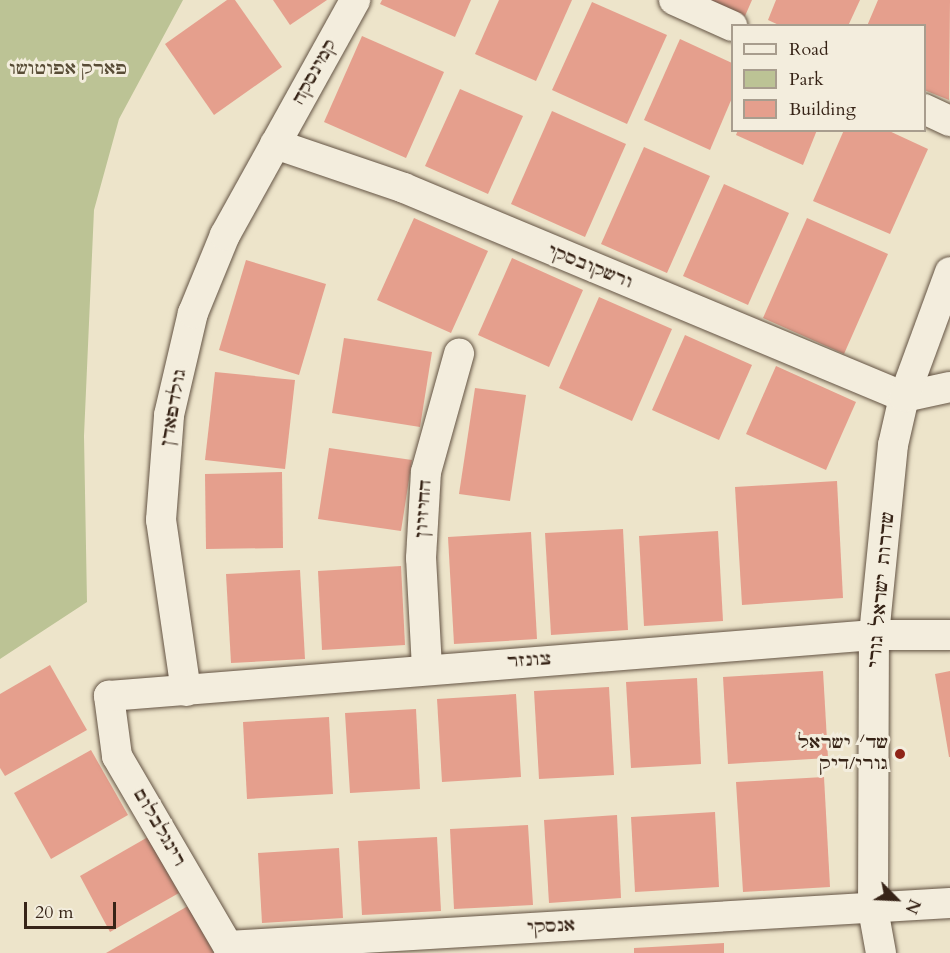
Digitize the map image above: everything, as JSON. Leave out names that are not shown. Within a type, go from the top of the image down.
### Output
[{"type":"street","name":"קמינסקה","points":[[275,144],[355,0]]},
{"type":"street","points":[[674,0],[731,26]]},
{"type":"street","points":[[926,111],[950,121]]},
{"type":"street","name":"ורשקובסקי","points":[[275,144],[404,188],[903,397]]},
{"type":"street","name":"גולדפאדן","points":[[186,691],[161,520],[169,415],[194,313],[225,235],[275,144]]},
{"type":"street","name":"שדרות ישראל גורי","points":[[881,953],[873,909],[874,635],[893,445],[903,397],[950,272]]},
{"type":"street","name":"החיזיון","points":[[427,668],[421,558],[426,472],[459,354]]},
{"type":"street","points":[[903,397],[950,387]]},
{"type":"street","name":"צונזר","points":[[109,696],[427,668],[874,635],[950,635]]},
{"type":"street","name":"רינגלבלום","points":[[109,696],[117,756],[230,949]]},
{"type":"street","name":"אנסקי","points":[[230,949],[950,903]]},
{"type":"green space","name":"פארק אפוטושו","points":[[0,0],[183,0],[119,119],[94,210],[84,436],[87,602],[0,659]]},
{"type":"building","points":[[227,0],[235,0],[282,67],[214,115],[165,44]]},
{"type":"building","points":[[273,0],[327,0],[290,25]]},
{"type":"building","points":[[382,0],[471,0],[455,37],[380,4]]},
{"type":"building","points":[[499,0],[572,0],[536,81],[475,54]]},
{"type":"building","points":[[709,0],[752,0],[745,16]]},
{"type":"building","points":[[776,0],[860,0],[849,24],[777,24],[768,20]]},
{"type":"building","points":[[878,0],[950,0],[949,100],[926,91],[926,24],[868,24]]},
{"type":"building","points":[[592,2],[667,35],[627,124],[552,90]]},
{"type":"building","points":[[362,36],[444,72],[406,158],[324,122]]},
{"type":"building","points":[[680,39],[731,63],[731,100],[710,150],[644,120]]},
{"type":"building","points":[[460,89],[523,116],[488,194],[425,166]]},
{"type":"building","points":[[552,111],[626,144],[585,237],[511,204]]},
{"type":"building","points":[[737,132],[816,132],[803,165],[736,135]]},
{"type":"building","points":[[843,132],[891,132],[928,149],[890,234],[813,201]]},
{"type":"building","points":[[644,147],[710,176],[667,273],[601,244]]},
{"type":"building","points":[[724,184],[789,213],[748,305],[683,276]]},
{"type":"building","points":[[414,218],[488,251],[451,333],[377,300]]},
{"type":"building","points":[[807,218],[888,254],[844,354],[763,318]]},
{"type":"building","points":[[512,258],[583,290],[549,367],[478,335]]},
{"type":"building","points":[[246,260],[326,284],[299,375],[219,350]]},
{"type":"building","points":[[599,297],[672,329],[632,421],[559,388]]},
{"type":"building","points":[[685,335],[752,365],[719,440],[652,410]]},
{"type":"building","points":[[344,338],[432,352],[420,427],[332,413]]},
{"type":"building","points":[[776,366],[856,402],[826,470],[746,434]]},
{"type":"building","points":[[215,372],[295,380],[285,469],[205,460]]},
{"type":"building","points":[[475,388],[526,395],[510,501],[459,494]]},
{"type":"building","points":[[329,448],[412,460],[401,531],[318,519]]},
{"type":"building","points":[[282,472],[283,548],[206,549],[205,474]]},
{"type":"building","points":[[837,481],[843,598],[742,605],[735,487]]},
{"type":"building","points":[[623,529],[628,630],[551,635],[545,533]]},
{"type":"building","points":[[718,531],[723,621],[644,626],[639,536]]},
{"type":"building","points":[[531,532],[537,639],[454,644],[448,537]]},
{"type":"building","points":[[401,566],[405,645],[322,650],[318,571]]},
{"type":"building","points":[[300,570],[305,659],[231,663],[226,574]]},
{"type":"building","points":[[50,665],[87,730],[5,776],[0,768],[0,694]]},
{"type":"building","points":[[823,671],[828,758],[728,764],[723,677]]},
{"type":"building","points":[[950,671],[950,757],[949,757],[935,674]]},
{"type":"building","points":[[697,678],[701,764],[631,768],[626,682]]},
{"type":"building","points":[[609,687],[614,775],[539,779],[534,691]]},
{"type":"building","points":[[516,694],[521,777],[442,782],[437,699]]},
{"type":"building","points":[[416,709],[420,789],[350,793],[345,713]]},
{"type":"building","points":[[329,717],[333,794],[247,799],[243,722]]},
{"type":"building","points":[[91,750],[128,815],[51,859],[14,793]]},
{"type":"building","points":[[824,777],[830,887],[743,892],[736,782]]},
{"type":"building","points":[[715,812],[719,887],[635,892],[631,817]]},
{"type":"building","points":[[617,815],[621,898],[549,903],[544,820]]},
{"type":"building","points":[[528,825],[533,905],[454,909],[450,829]]},
{"type":"building","points":[[148,837],[179,893],[110,932],[80,876]]},
{"type":"building","points":[[437,837],[441,911],[362,915],[358,841]]},
{"type":"building","points":[[339,848],[343,918],[262,923],[258,853]]},
{"type":"building","points":[[188,906],[214,953],[106,953]]},
{"type":"building","points":[[724,943],[724,953],[634,953],[634,948]]},
{"type":"place","name":"שד׳ ישראל גורי/דיק","points":[[900,754]]}]
